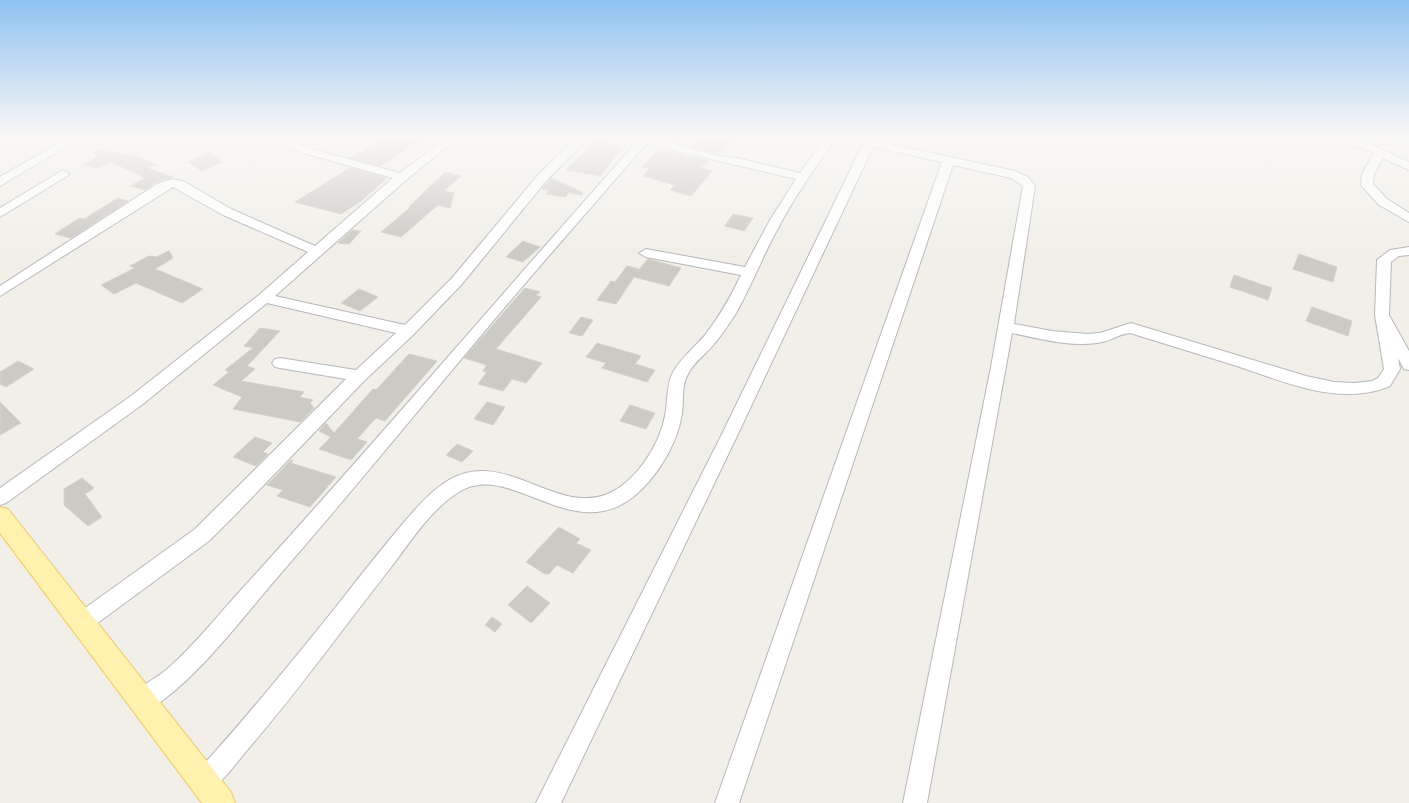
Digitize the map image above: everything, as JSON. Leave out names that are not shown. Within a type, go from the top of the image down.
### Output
[{"type":"main road","points":[[0,516],[220,803]]},
{"type":"street","points":[[0,182],[12,174]]},
{"type":"street","points":[[0,213],[62,174]]},
{"type":"street","points":[[393,174],[402,177]]},
{"type":"street","points":[[0,498],[137,400],[264,298],[405,174]]},
{"type":"street","points":[[81,623],[202,535],[231,508],[359,376],[456,281],[545,174]]},
{"type":"street","points":[[141,702],[174,676],[203,647],[327,508],[473,335],[614,174]]},
{"type":"street","points":[[793,174],[804,177]]},
{"type":"street","points":[[203,782],[287,686],[396,546],[451,486],[466,480],[487,478],[514,483],[555,500],[586,505],[601,504],[616,499],[631,489],[656,457],[672,420],[676,384],[680,373],[717,330],[770,230],[806,174]]},
{"type":"street","points":[[548,803],[729,436],[854,174]]},
{"type":"street","points":[[727,803],[944,174]]},
{"type":"street","points":[[915,803],[1006,327],[1029,186],[1024,180],[1013,174]]},
{"type":"street","points":[[1368,174],[1367,185],[1383,202],[1409,218]]},
{"type":"street","points":[[0,292],[161,187],[172,183],[181,185],[227,212],[316,251]]},
{"type":"street","points":[[1006,327],[1085,339],[1106,336],[1124,328],[1136,329],[1297,380],[1322,386],[1363,388],[1384,382],[1392,369],[1382,315],[1384,260],[1395,253],[1409,251]]},
{"type":"street","points":[[646,253],[748,272]]},
{"type":"street","points":[[264,298],[408,330]]},
{"type":"street","points":[[1382,315],[1409,365]]},
{"type":"street","points":[[280,363],[359,376]]},
{"type":"building","points":[[138,174],[166,174],[173,177],[156,182],[145,190],[130,186],[145,178]]},
{"type":"building","points":[[340,174],[374,174],[387,178],[361,201],[341,214],[295,202]]},
{"type":"building","points":[[442,174],[461,176],[444,191],[454,193],[450,208],[438,205],[401,237],[381,232],[411,207],[409,207]]},
{"type":"building","points":[[709,174],[691,196],[670,190],[675,185],[643,176]]},
{"type":"building","points":[[551,178],[582,192],[582,195],[568,193],[566,197],[546,194],[549,190],[542,189]]},
{"type":"building","points":[[118,198],[128,201],[71,238],[55,234],[79,218],[84,219]]},
{"type":"building","points":[[733,214],[753,218],[744,231],[725,226]]},
{"type":"building","points":[[352,230],[361,231],[349,244],[338,243]]},
{"type":"building","points":[[523,241],[540,247],[523,262],[506,257]]},
{"type":"building","points":[[169,251],[173,258],[155,269],[203,289],[182,303],[136,283],[114,294],[101,285],[135,268],[130,266],[149,256],[156,257]]},
{"type":"building","points":[[1299,254],[1337,267],[1333,282],[1293,269]]},
{"type":"building","points":[[648,259],[681,268],[669,286],[634,277],[616,304],[597,300],[611,281],[615,282],[627,266],[639,269],[637,272]]},
{"type":"building","points":[[1234,275],[1272,288],[1268,300],[1230,287]]},
{"type":"building","points":[[525,288],[540,292],[536,295],[541,297],[496,349],[542,363],[526,383],[512,379],[503,391],[478,384],[487,372],[483,371],[487,365],[464,358]]},
{"type":"building","points":[[359,289],[378,297],[360,311],[341,303]]},
{"type":"building","points":[[1312,307],[1352,321],[1348,336],[1306,321]]},
{"type":"building","points":[[581,317],[593,320],[582,336],[569,333]]},
{"type":"building","points":[[260,328],[280,331],[247,366],[255,369],[241,381],[304,392],[300,397],[313,400],[310,403],[314,408],[300,422],[233,409],[242,397],[213,385],[229,372],[225,370],[253,348],[244,346]]},
{"type":"building","points":[[597,343],[641,356],[635,364],[655,370],[647,382],[602,368],[606,363],[586,357]]},
{"type":"building","points":[[409,354],[437,361],[385,421],[376,418],[357,439],[367,442],[351,460],[319,449],[331,437],[319,431],[326,423],[334,433],[373,389],[376,390]]},
{"type":"building","points":[[18,361],[34,369],[6,387],[0,384],[0,372]]},
{"type":"building","points":[[0,402],[21,423],[0,435]]},
{"type":"building","points":[[487,402],[505,407],[493,425],[474,419]]},
{"type":"building","points":[[630,405],[655,413],[646,429],[620,421]]},
{"type":"building","points":[[255,437],[272,443],[263,452],[268,454],[256,466],[233,457]]},
{"type":"building","points":[[457,444],[473,451],[462,462],[446,455]]},
{"type":"building","points":[[291,460],[293,461],[291,463],[336,477],[310,507],[277,496],[283,490],[267,485]]},
{"type":"building","points":[[82,478],[94,488],[85,494],[102,517],[88,526],[64,505],[64,489]]},
{"type":"building","points":[[559,527],[580,539],[576,543],[591,550],[573,573],[557,565],[549,574],[545,574],[526,562]]},
{"type":"building","points":[[527,586],[550,603],[531,623],[508,605]]},
{"type":"building","points":[[492,617],[502,624],[495,632],[485,625]]}]
